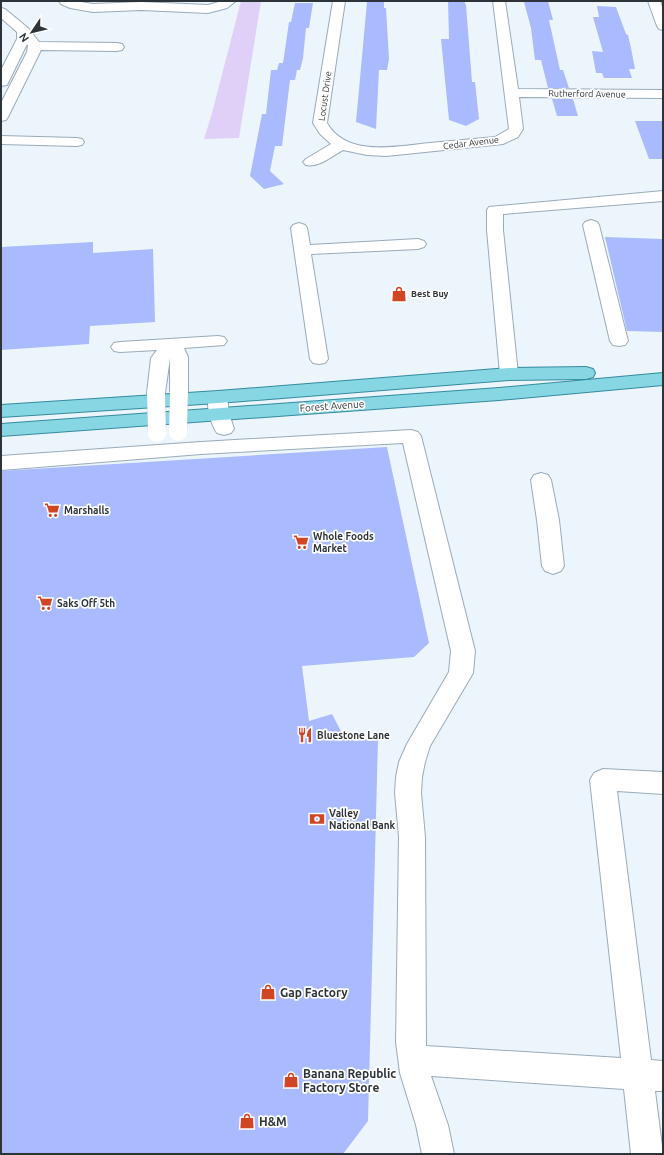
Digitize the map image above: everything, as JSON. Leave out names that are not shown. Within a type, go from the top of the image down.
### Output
[{"type":"main road","name":"Forest Avenue","points":[[1,411],[220,413],[509,374],[663,371]]},
{"type":"main road","name":"Forest Avenue","points":[[1,430],[499,394],[663,379]]},
{"type":"street","points":[[65,1],[78,6],[100,8],[136,6],[208,9],[224,6],[230,1]]},
{"type":"street","name":"Locust Drive","points":[[339,1],[320,123],[323,130],[330,137],[342,144]]},
{"type":"street","name":"Cedar Avenue","points":[[342,144],[369,151],[386,152],[498,141],[513,134],[516,129],[499,1]]},
{"type":"street","points":[[654,1],[663,25]]},
{"type":"street","points":[[1,12],[23,31],[35,46],[34,52],[1,117]]},
{"type":"street","points":[[1,84],[23,39],[23,31]]},
{"type":"street","points":[[35,46],[117,47]]},
{"type":"street","name":"Rutherford Avenue","points":[[512,93],[663,94]]},
{"type":"street","points":[[1,140],[77,142]]},
{"type":"street","points":[[311,162],[342,144]]},
{"type":"street","points":[[509,374],[495,230],[495,210],[663,196]]},
{"type":"street","points":[[591,225],[619,341]]},
{"type":"street","points":[[299,228],[318,359]]},
{"type":"street","points":[[302,250],[418,244]]},
{"type":"street","points":[[120,347],[218,341]]},
{"type":"street","points":[[173,344],[179,357],[178,441]]},
{"type":"street","points":[[156,442],[156,393],[160,358],[173,344]]},
{"type":"street","points":[[1,463],[156,442],[411,436],[462,651],[463,663],[462,673],[420,744],[412,762],[408,793],[412,837],[411,1042],[415,1073],[432,1124],[438,1154]]},
{"type":"street","points":[[541,480],[548,520],[553,566]]},
{"type":"street","points":[[647,1154],[651,1075],[603,780],[663,783]]},
{"type":"street","points":[[414,1060],[651,1075]]},
{"type":"shaded area","points":[[241,1],[261,1],[239,138],[204,139],[212,113]]},
{"type":"building","points":[[448,1],[464,1],[466,5],[472,82],[475,82],[479,119],[466,126],[449,120],[441,39],[449,39]]},
{"type":"building","points":[[548,1],[553,20],[549,20],[560,70],[563,70],[569,88],[548,88],[541,60],[535,60],[531,28],[524,2]]},
{"type":"building","points":[[367,2],[384,2],[384,8],[386,8],[389,59],[387,70],[379,70],[376,129],[356,122]]},
{"type":"building","points":[[295,3],[313,3],[309,28],[306,28],[303,58],[300,70],[297,70],[295,80],[290,80],[282,146],[275,146],[270,171],[284,184],[264,189],[250,176],[262,114],[266,114],[271,70],[277,70],[279,63],[283,63],[289,22],[291,22]]},
{"type":"building","points":[[597,6],[616,7],[626,34],[628,35],[631,48],[635,69],[629,69],[632,78],[604,78],[602,73],[596,73],[592,51],[603,52],[593,17],[599,17]]},
{"type":"building","points":[[552,99],[573,99],[578,116],[557,116]]},
{"type":"building","points":[[635,121],[663,121],[663,159],[649,159]]},
{"type":"building","points":[[605,237],[663,239],[663,332],[627,331]]},
{"type":"building","points":[[93,242],[93,253],[153,249],[155,322],[90,326],[89,344],[1,350],[1,247]]},
{"type":"building","points":[[387,447],[429,643],[414,657],[302,666],[309,721],[332,714],[344,737],[378,740],[368,1121],[343,1154],[1,1154],[1,471]]},
{"type":"place","name":"Best Buy","points":[[399,294]]},
{"type":"place","name":"Marshalls","points":[[52,510]]},
{"type":"place","name":"Whole Foods Market","points":[[301,542]]},
{"type":"place","name":"Saks Off 5th","points":[[45,603]]},
{"type":"place","name":"Bluestone Lane","points":[[305,735]]},
{"type":"place","name":"Valley National Bank","points":[[317,819]]},
{"type":"place","name":"Gap Factory","points":[[268,992]]},
{"type":"place","name":"Banana Republic Factory Store","points":[[291,1080]]},
{"type":"place","name":"H&M","points":[[247,1121]]}]
